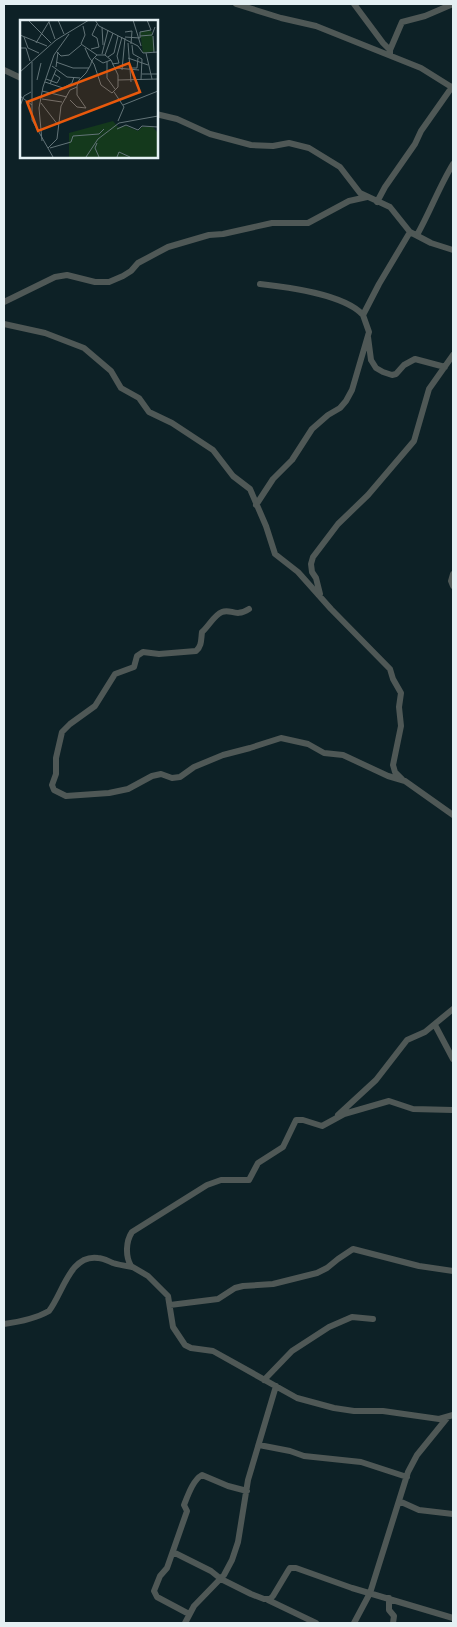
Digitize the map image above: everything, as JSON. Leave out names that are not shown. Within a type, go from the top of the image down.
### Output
[{"type":"street","points":[[236,4],[281,18],[316,26],[390,53],[421,68],[453,87],[421,131],[415,144],[377,202]]},
{"type":"street","points":[[354,4],[390,53]]},
{"type":"street","points":[[390,53],[402,22],[426,16],[453,4]]},
{"type":"street","points":[[4,70],[20,78]]},
{"type":"street","points":[[158,114],[177,119],[210,134],[251,145],[273,146],[289,143],[309,148],[340,167],[360,193],[367,198],[390,207],[413,233],[431,243],[453,250]]},
{"type":"street","points":[[363,315],[379,284],[430,210],[453,164]]},
{"type":"street","points":[[4,302],[55,277],[68,275],[100,283],[109,282],[131,271],[138,263],[168,247],[209,235],[223,234],[272,222],[308,222],[349,201],[367,198]]},
{"type":"street","points":[[256,505],[273,479],[292,460],[312,430],[346,401],[352,390],[369,328],[363,315],[350,305],[307,291],[260,284]]},
{"type":"street","points":[[4,324],[45,333],[84,348],[111,371],[120,388],[139,398],[149,412],[172,422],[213,450],[233,476],[250,489],[275,554],[298,572],[389,666],[393,679],[400,688],[401,693],[399,707],[401,726],[392,765],[394,772],[402,780],[453,815]]},
{"type":"street","points":[[368,336],[371,360],[376,368],[392,376],[404,365],[415,359],[445,367]]},
{"type":"street","points":[[321,595],[316,578],[312,572],[311,564],[316,552],[338,524],[368,496],[414,441],[430,389],[453,355]]},
{"type":"street","points":[[453,574],[451,581],[453,586]]},
{"type":"street","points":[[249,609],[239,614],[227,611],[219,614],[202,632],[202,640],[196,650],[159,654],[143,652],[138,655],[134,667],[115,674],[95,706],[62,732],[56,758],[57,768],[52,785],[53,788],[66,796],[109,794],[128,789],[152,776],[161,774],[172,778],[180,777],[194,767],[223,755],[280,738],[308,744],[324,753],[343,755],[402,780]]},
{"type":"street","points":[[335,1119],[376,1080],[407,1040],[425,1032],[453,1009]]},
{"type":"street","points":[[435,1025],[453,1059]]},
{"type":"street","points":[[132,1267],[127,1253],[129,1237],[135,1230],[207,1185],[221,1180],[249,1180],[258,1163],[284,1147],[296,1120],[319,1126],[344,1114],[389,1101],[413,1109],[453,1110]]},
{"type":"street","points":[[170,1305],[218,1299],[235,1288],[273,1284],[317,1273],[353,1249],[419,1266],[453,1271]]},
{"type":"street","points":[[4,1324],[35,1317],[49,1311],[74,1267],[86,1258],[100,1258],[132,1267],[148,1276],[168,1296],[173,1327],[184,1345],[191,1348],[213,1351],[306,1401],[354,1411],[383,1411],[439,1419],[450,1416]]},
{"type":"street","points":[[264,1380],[292,1351],[329,1327],[352,1317],[374,1319]]},
{"type":"street","points":[[185,1623],[200,1598],[221,1579],[229,1567],[238,1542],[248,1480],[276,1386]]},
{"type":"street","points":[[354,1623],[370,1593],[407,1477],[417,1456],[450,1416]]},
{"type":"street","points":[[259,1445],[304,1456],[361,1462],[407,1477]]},
{"type":"street","points":[[189,1614],[155,1594],[158,1580],[168,1568],[187,1511],[185,1504],[200,1475],[205,1475],[213,1480],[247,1491]]},
{"type":"street","points":[[399,1501],[419,1510],[453,1514]]},
{"type":"street","points":[[173,1552],[251,1594],[316,1623]]},
{"type":"street","points":[[268,1600],[273,1596],[288,1571],[293,1568],[323,1579],[453,1618]]},
{"type":"street","points":[[389,1598],[389,1610],[394,1616],[393,1623]]}]
